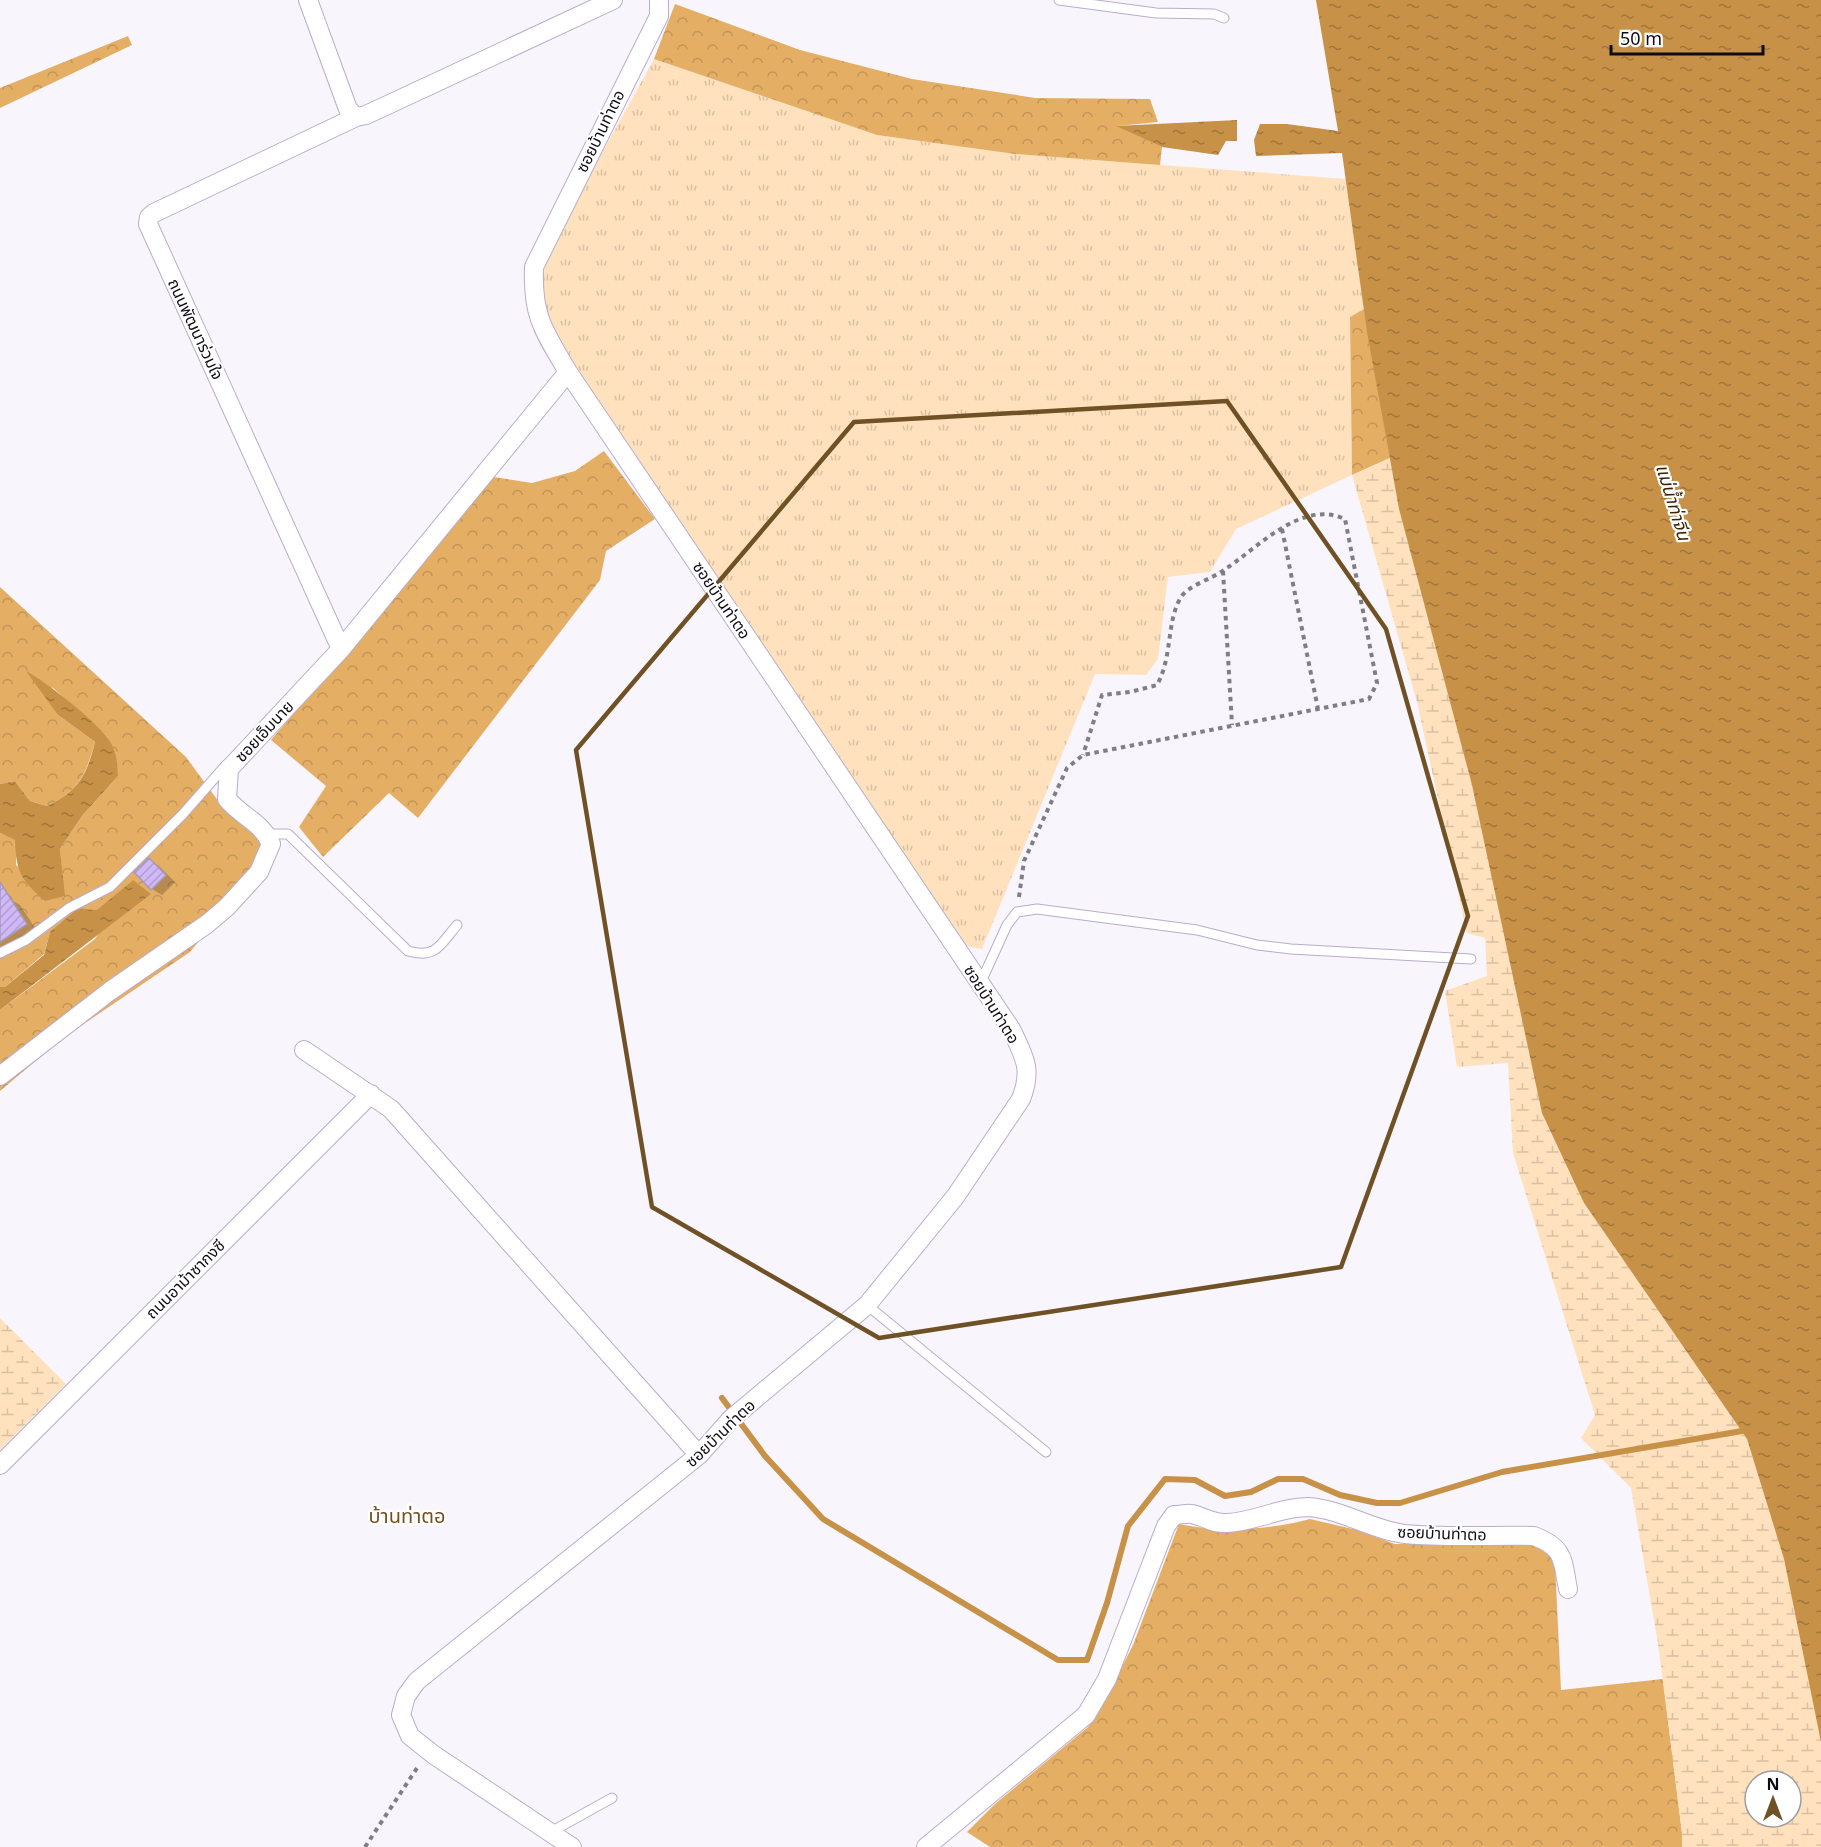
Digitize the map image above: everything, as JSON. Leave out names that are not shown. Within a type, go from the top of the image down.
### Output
[{"type":"street","points":[[308,0],[348,109],[356,117],[366,115],[613,0]]},
{"type":"street","name":"ซอยบ้านท่าตอ","points":[[559,1842],[410,1736],[401,1715],[406,1696],[417,1682],[699,1455],[731,1419],[867,1305],[955,1197],[1021,1099],[1028,1083],[1026,1060],[1011,1029],[568,372],[541,326],[533,298],[534,267],[659,16],[659,0]]},
{"type":"street","name":"ถนนพัฒนาร่วมใจ","points":[[340,644],[148,225],[149,218],[154,213],[356,117]]},
{"type":"street","name":"ซอยเอ็มนาย","points":[[267,834],[227,799],[229,769],[340,644],[568,372]]},
{"type":"street","points":[[0,1076],[110,991],[207,924],[227,907],[259,872],[271,844],[267,834]]},
{"type":"street","points":[[304,1050],[391,1109],[699,1455]]},
{"type":"street","name":"ถนนอาม้าซากงซี","points":[[0,1465],[371,1094]]},
{"type":"street","name":"ซอยบ้านท่าตอ","points":[[929,1846],[1086,1715],[1107,1679],[1166,1526],[1174,1515],[1191,1514],[1213,1523],[1229,1523],[1259,1518],[1286,1509],[1308,1507],[1337,1513],[1373,1528],[1405,1534],[1534,1536],[1552,1543],[1562,1556],[1568,1589]]},
{"type":"lane","points":[[1059,0],[1156,13],[1214,14],[1224,18]]},
{"type":"lane","points":[[0,953],[26,940],[69,908],[110,887],[183,814],[340,644]]},
{"type":"lane","points":[[267,834],[288,834],[408,951],[422,955],[435,952],[457,925]]},
{"type":"lane","points":[[980,984],[1007,925],[1017,912],[1037,909],[1197,930],[1257,945],[1291,949],[1471,959]]},
{"type":"lane","points":[[867,1305],[1046,1452]]},
{"type":"lane","points":[[559,1842],[612,1798]]},
{"type":"path","points":[[1017,912],[1024,861],[1067,768],[1083,755],[1368,699],[1377,683],[1345,519],[1332,513],[1312,515],[1282,529],[1223,571],[1184,593],[1176,607],[1166,668],[1157,685],[1130,692],[1102,695],[1083,755]]},
{"type":"path","points":[[1282,529],[1318,709]]},
{"type":"path","points":[[1223,571],[1232,725]]},
{"type":"path","points":[[365,1847],[428,1750]]},
{"type":"highlighted area","points":[[1227,401],[1386,629],[1468,916],[1341,1267],[879,1338],[652,1207],[576,750],[854,422]]},
{"type":"green space","points":[[675,4],[800,50],[912,79],[1035,98],[1150,99],[1158,122],[1117,126],[1162,147],[1160,165],[1015,154],[877,135],[654,59]]},
{"type":"green space","points":[[128,36],[132,45],[0,108],[0,88]]},
{"type":"green space","points":[[654,59],[877,135],[1015,154],[1347,179],[1364,309],[1350,318],[1352,475],[1236,529],[1210,572],[1168,577],[1158,659],[1146,675],[1095,674],[982,949],[966,946],[643,470],[542,313],[538,279],[550,247]]},
{"type":"green space","points":[[1364,309],[1390,458],[1352,475],[1350,317]]},
{"type":"green space","points":[[604,451],[655,519],[606,551],[600,580],[418,818],[389,793],[323,857],[299,827],[326,786],[271,740],[494,477],[532,483],[575,471]]},
{"type":"green space","points":[[1390,458],[1399,509],[1584,1203],[1747,1439],[1784,1559],[1821,1739],[1821,1847],[1682,1847],[1658,1643],[1631,1488],[1581,1438],[1595,1415],[1513,1153],[1508,1063],[1457,1067],[1445,991],[1487,976],[1485,938],[1467,933],[1417,702],[1352,475]]},
{"type":"green space","points":[[0,587],[186,757],[227,813],[281,842],[190,952],[63,1038],[0,1091],[0,1010],[95,939],[133,880],[97,911],[50,932],[44,954],[5,987],[0,987],[0,833],[16,840],[16,865],[64,897],[60,849],[82,816],[118,776],[116,762],[104,737],[85,716],[52,687],[58,715],[95,742],[80,780],[67,794],[47,806],[30,801],[15,781],[0,784]]},
{"type":"green space","points":[[0,1318],[66,1384],[0,1450]]},
{"type":"green space","points":[[1310,1519],[1357,1530],[1395,1544],[1544,1544],[1555,1563],[1561,1690],[1663,1679],[1682,1847],[990,1847],[967,1832],[995,1804],[1088,1727],[1100,1710],[1133,1645],[1179,1524],[1211,1529],[1244,1529],[1278,1526]]},
{"type":"water","name":"แม่น้ำท่าจีน","points":[[1316,0],[1821,0],[1821,1742],[1784,1559],[1747,1439],[1584,1203],[1542,1113],[1472,785],[1399,509],[1367,332],[1342,153],[1256,156],[1254,140],[1260,124],[1287,124],[1338,131]]},
{"type":"water","points":[[1237,120],[1237,141],[1226,141],[1218,155],[1162,147],[1116,126]]},
{"type":"water","points":[[26,671],[70,702],[102,731],[113,748],[118,767],[118,776],[82,816],[60,849],[65,896],[45,901],[21,875],[15,840],[0,833],[0,784],[15,781],[30,801],[47,806],[67,794],[80,780],[89,763],[95,742],[58,715]]},
{"type":"water","points":[[133,880],[151,894],[0,1010],[0,987],[5,987],[44,955],[50,932],[77,909],[97,910]]},
{"type":"building","points":[[149,858],[166,875],[151,890],[134,872]]},
{"type":"building","points":[[0,882],[27,924],[0,942]]},
{"type":"waterway","points":[[722,1398],[765,1456],[823,1519],[1058,1660],[1087,1660],[1107,1603],[1128,1526],[1165,1479],[1195,1480],[1225,1496],[1251,1492],[1278,1479],[1303,1479],[1340,1495],[1377,1503],[1400,1503],[1502,1472],[1748,1430]]},
{"type":"district","name":"บ้านท่าตอ","points":[[407,1515]]}]
